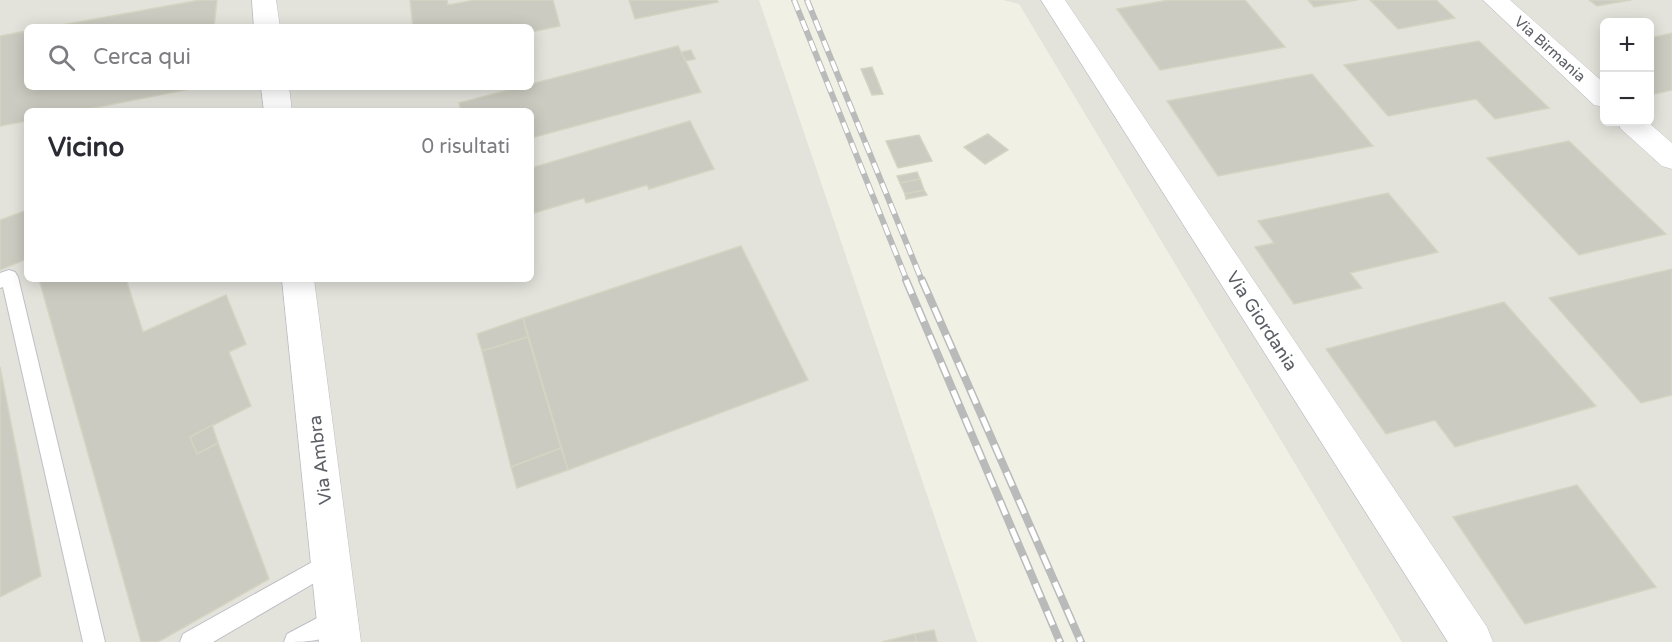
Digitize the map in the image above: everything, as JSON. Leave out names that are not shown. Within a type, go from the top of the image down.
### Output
[{"type":"street","points":[[264,0],[267,24]]},
{"type":"street","name":"Via Giordania","points":[[1053,0],[1472,642]]},
{"type":"street","name":"Via Birmania","points":[[1495,0],[1600,94]]},
{"type":"street","points":[[275,90],[278,108]]},
{"type":"street","points":[[1635,126],[1672,159]]},
{"type":"street","name":"Via Ambra","points":[[298,282],[339,630]]},
{"type":"lane","points":[[0,281],[9,277],[94,642]]},
{"type":"lane","points":[[191,642],[332,561]]},
{"type":"lane","points":[[296,642],[339,630]]},
{"type":"shaded area","points":[[0,0],[759,0],[977,642],[0,642]]},
{"type":"shaded area","points":[[1003,0],[1672,0],[1672,642],[1402,642],[1019,4]]},
{"type":"building","points":[[200,0],[217,0],[214,24],[68,24]]},
{"type":"building","points":[[410,0],[447,0],[448,5],[475,0],[553,0],[560,26],[534,31],[534,24],[413,24]]},
{"type":"building","points":[[629,0],[717,0],[718,2],[635,19]]},
{"type":"building","points":[[1169,0],[1245,0],[1285,47],[1160,70],[1117,9]]},
{"type":"building","points":[[1308,0],[1357,0],[1314,7]]},
{"type":"building","points":[[1370,0],[1436,0],[1455,18],[1398,29]]},
{"type":"building","points":[[1589,0],[1631,0],[1597,6]]},
{"type":"building","points":[[24,32],[24,90],[185,90],[93,108],[24,108],[24,122],[0,126],[0,36]]},
{"type":"building","points":[[1672,33],[1672,90],[1654,94],[1654,72],[1654,37]]},
{"type":"building","points":[[1479,41],[1549,108],[1495,119],[1476,99],[1388,116],[1344,65]]},
{"type":"building","points":[[678,46],[701,92],[534,137],[534,108],[460,108],[459,103],[509,90],[534,90],[534,83]]},
{"type":"building","points":[[691,50],[695,59],[686,61],[681,52]]},
{"type":"building","points":[[872,67],[883,94],[872,95],[861,69]]},
{"type":"building","points":[[1312,74],[1373,146],[1218,176],[1167,101]]},
{"type":"building","points":[[690,121],[714,169],[649,189],[647,185],[586,203],[584,198],[534,213],[534,167]]},
{"type":"building","points":[[988,134],[1008,150],[985,164],[964,147]]},
{"type":"building","points":[[919,135],[932,161],[898,168],[886,141]]},
{"type":"building","points":[[1569,141],[1666,234],[1579,255],[1487,158]]},
{"type":"building","points":[[917,172],[920,179],[900,183],[897,176]]},
{"type":"building","points":[[920,179],[924,190],[905,194],[900,183]]},
{"type":"building","points":[[924,190],[927,195],[906,199],[905,194]]},
{"type":"building","points":[[1388,193],[1438,252],[1350,273],[1362,288],[1294,304],[1255,247],[1274,243],[1258,221]]},
{"type":"building","points":[[24,211],[24,260],[0,270],[0,220]]},
{"type":"building","points":[[741,246],[808,380],[568,470],[523,318]]},
{"type":"building","points":[[1672,269],[1672,395],[1641,403],[1549,298]]},
{"type":"building","points":[[40,282],[127,282],[143,332],[226,295],[246,344],[229,352],[251,406],[190,437],[197,454],[218,443],[269,579],[158,642],[141,642]]},
{"type":"building","points":[[1504,302],[1596,406],[1455,447],[1435,420],[1386,434],[1326,349]]},
{"type":"building","points":[[523,318],[528,337],[482,351],[477,334]]},
{"type":"building","points":[[528,337],[561,448],[511,467],[482,351]]},
{"type":"building","points":[[0,367],[41,576],[0,597]]},
{"type":"building","points":[[212,425],[218,443],[197,454],[190,437]]},
{"type":"building","points":[[561,448],[568,470],[517,488],[511,467]]},
{"type":"building","points":[[1577,485],[1656,587],[1525,624],[1453,517]]},
{"type":"building","points":[[934,630],[937,642],[917,642],[914,634]]},
{"type":"building","points":[[914,634],[917,642],[882,642]]},
{"type":"railway","points":[[794,0],[907,281]]},
{"type":"railway","points":[[807,0],[922,281]]},
{"type":"railway","points":[[906,280],[1060,642]]},
{"type":"railway","points":[[922,280],[1081,642]]}]
